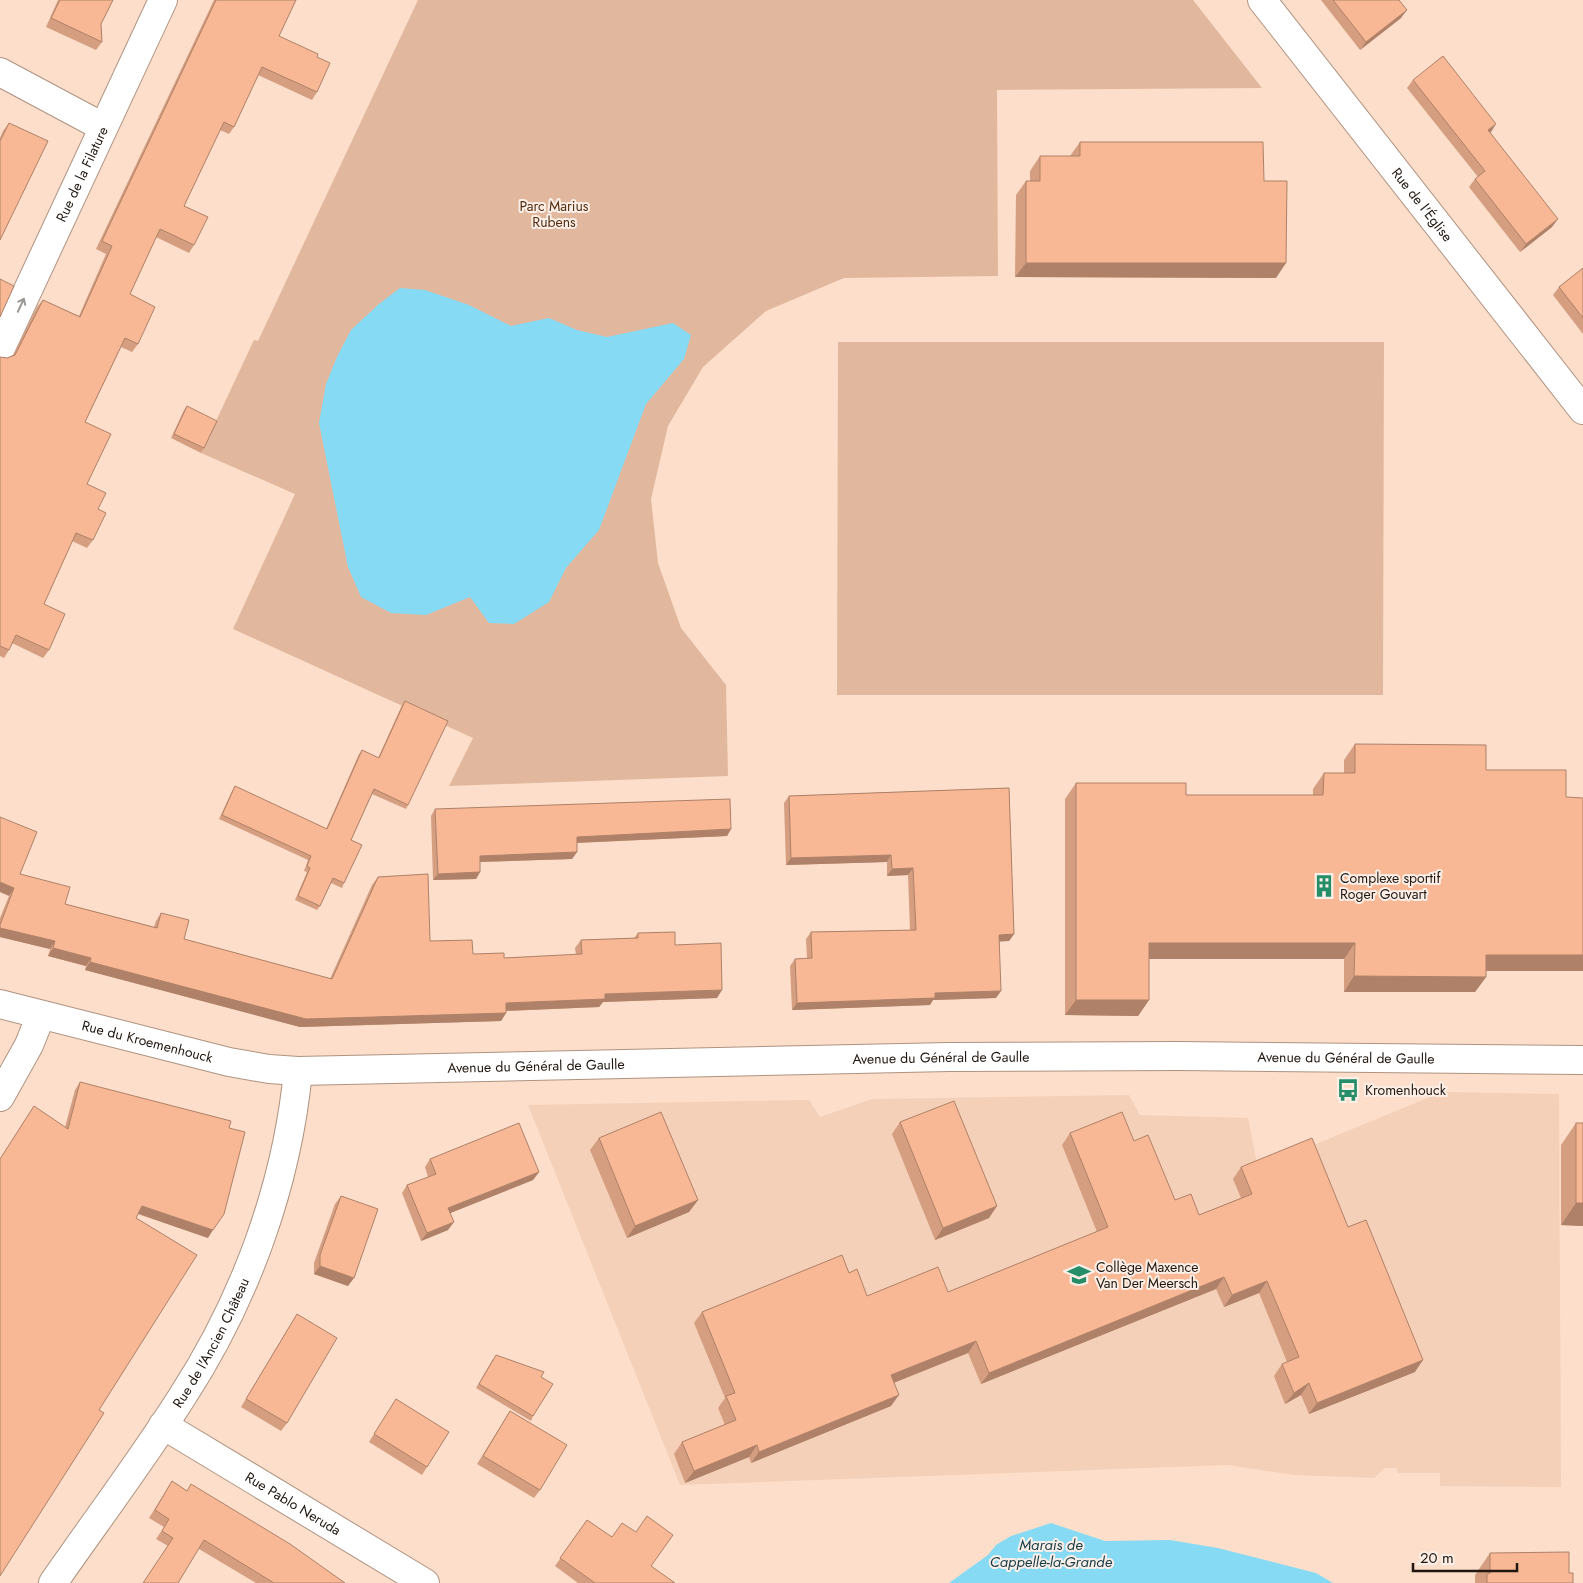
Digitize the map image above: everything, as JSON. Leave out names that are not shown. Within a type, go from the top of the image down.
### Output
[{"type":"street","name":"Rue de la Filature","points":[[0,350],[163,0]]},
{"type":"street","name":"Rue de l'Église","points":[[1262,0],[1583,410]]},
{"type":"street","points":[[0,72],[103,127]]},
{"type":"street","name":"Rue du Kroemenhouck","points":[[0,1004],[236,1063],[298,1072]]},
{"type":"street","points":[[0,1097],[29,1046],[41,1015]]},
{"type":"street","name":"Avenue du Général de Gaulle","points":[[298,1072],[940,1057],[1178,1056],[1583,1060]]},
{"type":"street","name":"Rue de l'Ancien Château","points":[[53,1583],[183,1396],[223,1324],[257,1247],[288,1145],[298,1072]]},
{"type":"street","name":"Rue Pablo Neruda","points":[[163,1425],[425,1583]]},
{"type":"shaded area","name":"Collège Maxence Van Der Meersch","points":[[1442,1092],[1559,1094],[1561,1487],[1440,1486],[1440,1473],[1398,1473],[1397,1468],[1385,1468],[1374,1478],[1294,1475],[1228,1465],[680,1485],[528,1105],[809,1100],[820,1117],[872,1099],[1129,1095],[1140,1115],[1248,1118],[1258,1168]]},
{"type":"green space","name":"Parc Marius Rubens","points":[[418,0],[1193,0],[1262,88],[997,90],[998,276],[844,278],[766,311],[703,367],[668,426],[651,499],[658,563],[681,628],[726,685],[728,776],[449,786],[473,738],[233,629],[295,494],[201,453],[254,340],[258,341]]},
{"type":"green space","points":[[838,342],[1384,342],[1383,695],[837,695]]},
{"type":"water","points":[[400,288],[425,290],[469,305],[511,326],[549,318],[577,330],[607,337],[673,323],[691,335],[684,359],[646,404],[599,530],[566,568],[549,602],[514,624],[489,623],[470,597],[426,615],[391,613],[361,597],[348,567],[319,423],[326,384],[351,330],[379,304]]},
{"type":"water","name":"Marais de Cappelle-la-Grande","points":[[1051,1523],[1105,1541],[1170,1540],[1218,1548],[1316,1573],[1333,1583],[949,1583],[988,1555],[996,1545],[1011,1536]]},
{"type":"building","points":[[60,0],[113,0],[101,24],[102,42],[51,18]]},
{"type":"building","points":[[216,0],[296,0],[279,36],[318,54],[317,57],[330,63],[317,92],[262,67],[234,127],[224,122],[184,206],[208,217],[194,245],[160,229],[130,294],[155,307],[138,344],[125,338],[85,422],[111,434],[87,484],[106,493],[98,509],[106,513],[93,540],[76,533],[44,604],[65,614],[49,650],[16,635],[9,650],[0,646],[0,357],[7,358],[15,355],[43,300],[80,317],[112,246],[102,241]]},
{"type":"building","points":[[1333,0],[1399,0],[1407,10],[1366,42]]},
{"type":"building","points":[[1443,56],[1496,124],[1488,130],[1558,219],[1526,244],[1475,179],[1485,171],[1413,80]]},
{"type":"building","points":[[9,123],[48,141],[0,240],[0,141]]},
{"type":"building","points":[[1080,142],[1263,142],[1264,181],[1287,181],[1286,263],[1026,263],[1026,181],[1040,181],[1040,156],[1080,156]]},
{"type":"building","points":[[1583,268],[1583,318],[1559,287]]},
{"type":"building","points":[[0,279],[14,286],[0,317]]},
{"type":"building","points":[[187,406],[217,421],[204,448],[174,434]]},
{"type":"building","points":[[405,701],[448,721],[408,805],[374,789],[351,840],[362,845],[344,883],[333,878],[320,906],[298,896],[310,868],[307,866],[311,856],[222,815],[235,786],[327,829],[362,750],[379,758]]},
{"type":"building","name":"Complexe sportif Roger Gouvart","points":[[1355,744],[1486,745],[1486,770],[1566,770],[1566,797],[1583,798],[1583,955],[1486,955],[1486,977],[1354,976],[1355,943],[1149,943],[1149,1000],[1076,1000],[1076,783],[1186,783],[1186,795],[1323,795],[1324,773],[1355,773]]},
{"type":"building","points":[[1009,788],[1014,934],[999,935],[1001,991],[935,993],[935,998],[797,1003],[795,959],[812,958],[811,932],[916,930],[913,868],[892,869],[891,855],[791,858],[789,796]]},
{"type":"building","points":[[730,799],[731,829],[577,837],[577,852],[480,856],[480,872],[438,874],[435,809]]},
{"type":"building","points":[[0,817],[37,832],[20,874],[70,887],[65,904],[157,928],[161,913],[189,920],[184,939],[332,979],[378,877],[428,874],[430,941],[472,940],[473,954],[504,953],[504,958],[582,954],[581,940],[638,938],[638,933],[675,932],[675,945],[721,943],[722,990],[605,994],[605,999],[506,1003],[506,1013],[306,1019],[90,962],[91,958],[53,948],[55,941],[0,928],[14,888],[0,882]]},
{"type":"building","points":[[80,1082],[231,1121],[229,1128],[245,1132],[224,1214],[213,1230],[142,1206],[136,1218],[197,1255],[99,1410],[104,1413],[0,1576],[0,1159],[34,1106],[68,1129]]},
{"type":"building","points":[[954,1101],[997,1206],[943,1228],[900,1122]]},
{"type":"building","points":[[661,1112],[698,1200],[635,1226],[599,1138]]},
{"type":"building","points":[[1122,1112],[1134,1141],[1148,1135],[1175,1200],[1191,1194],[1199,1215],[1252,1194],[1241,1167],[1312,1138],[1348,1227],[1366,1220],[1423,1360],[1317,1403],[1309,1383],[1294,1393],[1282,1364],[1299,1357],[1267,1281],[1232,1295],[1224,1277],[989,1373],[976,1341],[891,1375],[899,1395],[759,1452],[757,1445],[694,1471],[682,1442],[736,1420],[726,1396],[735,1393],[702,1312],[842,1255],[849,1273],[857,1269],[867,1296],[938,1267],[948,1292],[1108,1227],[1070,1133]]},
{"type":"building","points":[[519,1123],[539,1172],[448,1208],[454,1222],[427,1233],[407,1185],[436,1174],[430,1159]]},
{"type":"building","points":[[1576,1123],[1583,1123],[1583,1203],[1576,1203]]},
{"type":"building","points":[[341,1196],[378,1209],[354,1278],[320,1266],[320,1255]]},
{"type":"building","points":[[297,1314],[337,1338],[287,1423],[246,1399]]},
{"type":"building","points":[[496,1355],[544,1372],[541,1377],[553,1384],[533,1416],[479,1384]]},
{"type":"building","points":[[396,1399],[449,1432],[427,1467],[374,1434]]},
{"type":"building","points":[[510,1411],[567,1445],[540,1490],[483,1456]]},
{"type":"building","points":[[172,1481],[187,1491],[191,1484],[290,1544],[345,1583],[274,1583],[204,1540],[178,1583],[143,1583],[173,1538],[162,1531],[169,1519],[155,1510]]},
{"type":"building","points":[[647,1516],[673,1535],[651,1566],[675,1583],[595,1583],[560,1558],[587,1520],[612,1537],[622,1523],[636,1532]]},
{"type":"building","points":[[1569,1552],[1569,1573],[1573,1573],[1573,1583],[1487,1583],[1487,1574],[1490,1573],[1490,1553]]},
{"type":"place","name":"Complexe sportif Roger Gouvart","points":[[1324,886]]},
{"type":"place","name":"Kromenhouck","points":[[1348,1090]]},
{"type":"place","name":"Collège Maxence Van Der Meersch","points":[[1079,1275]]}]
